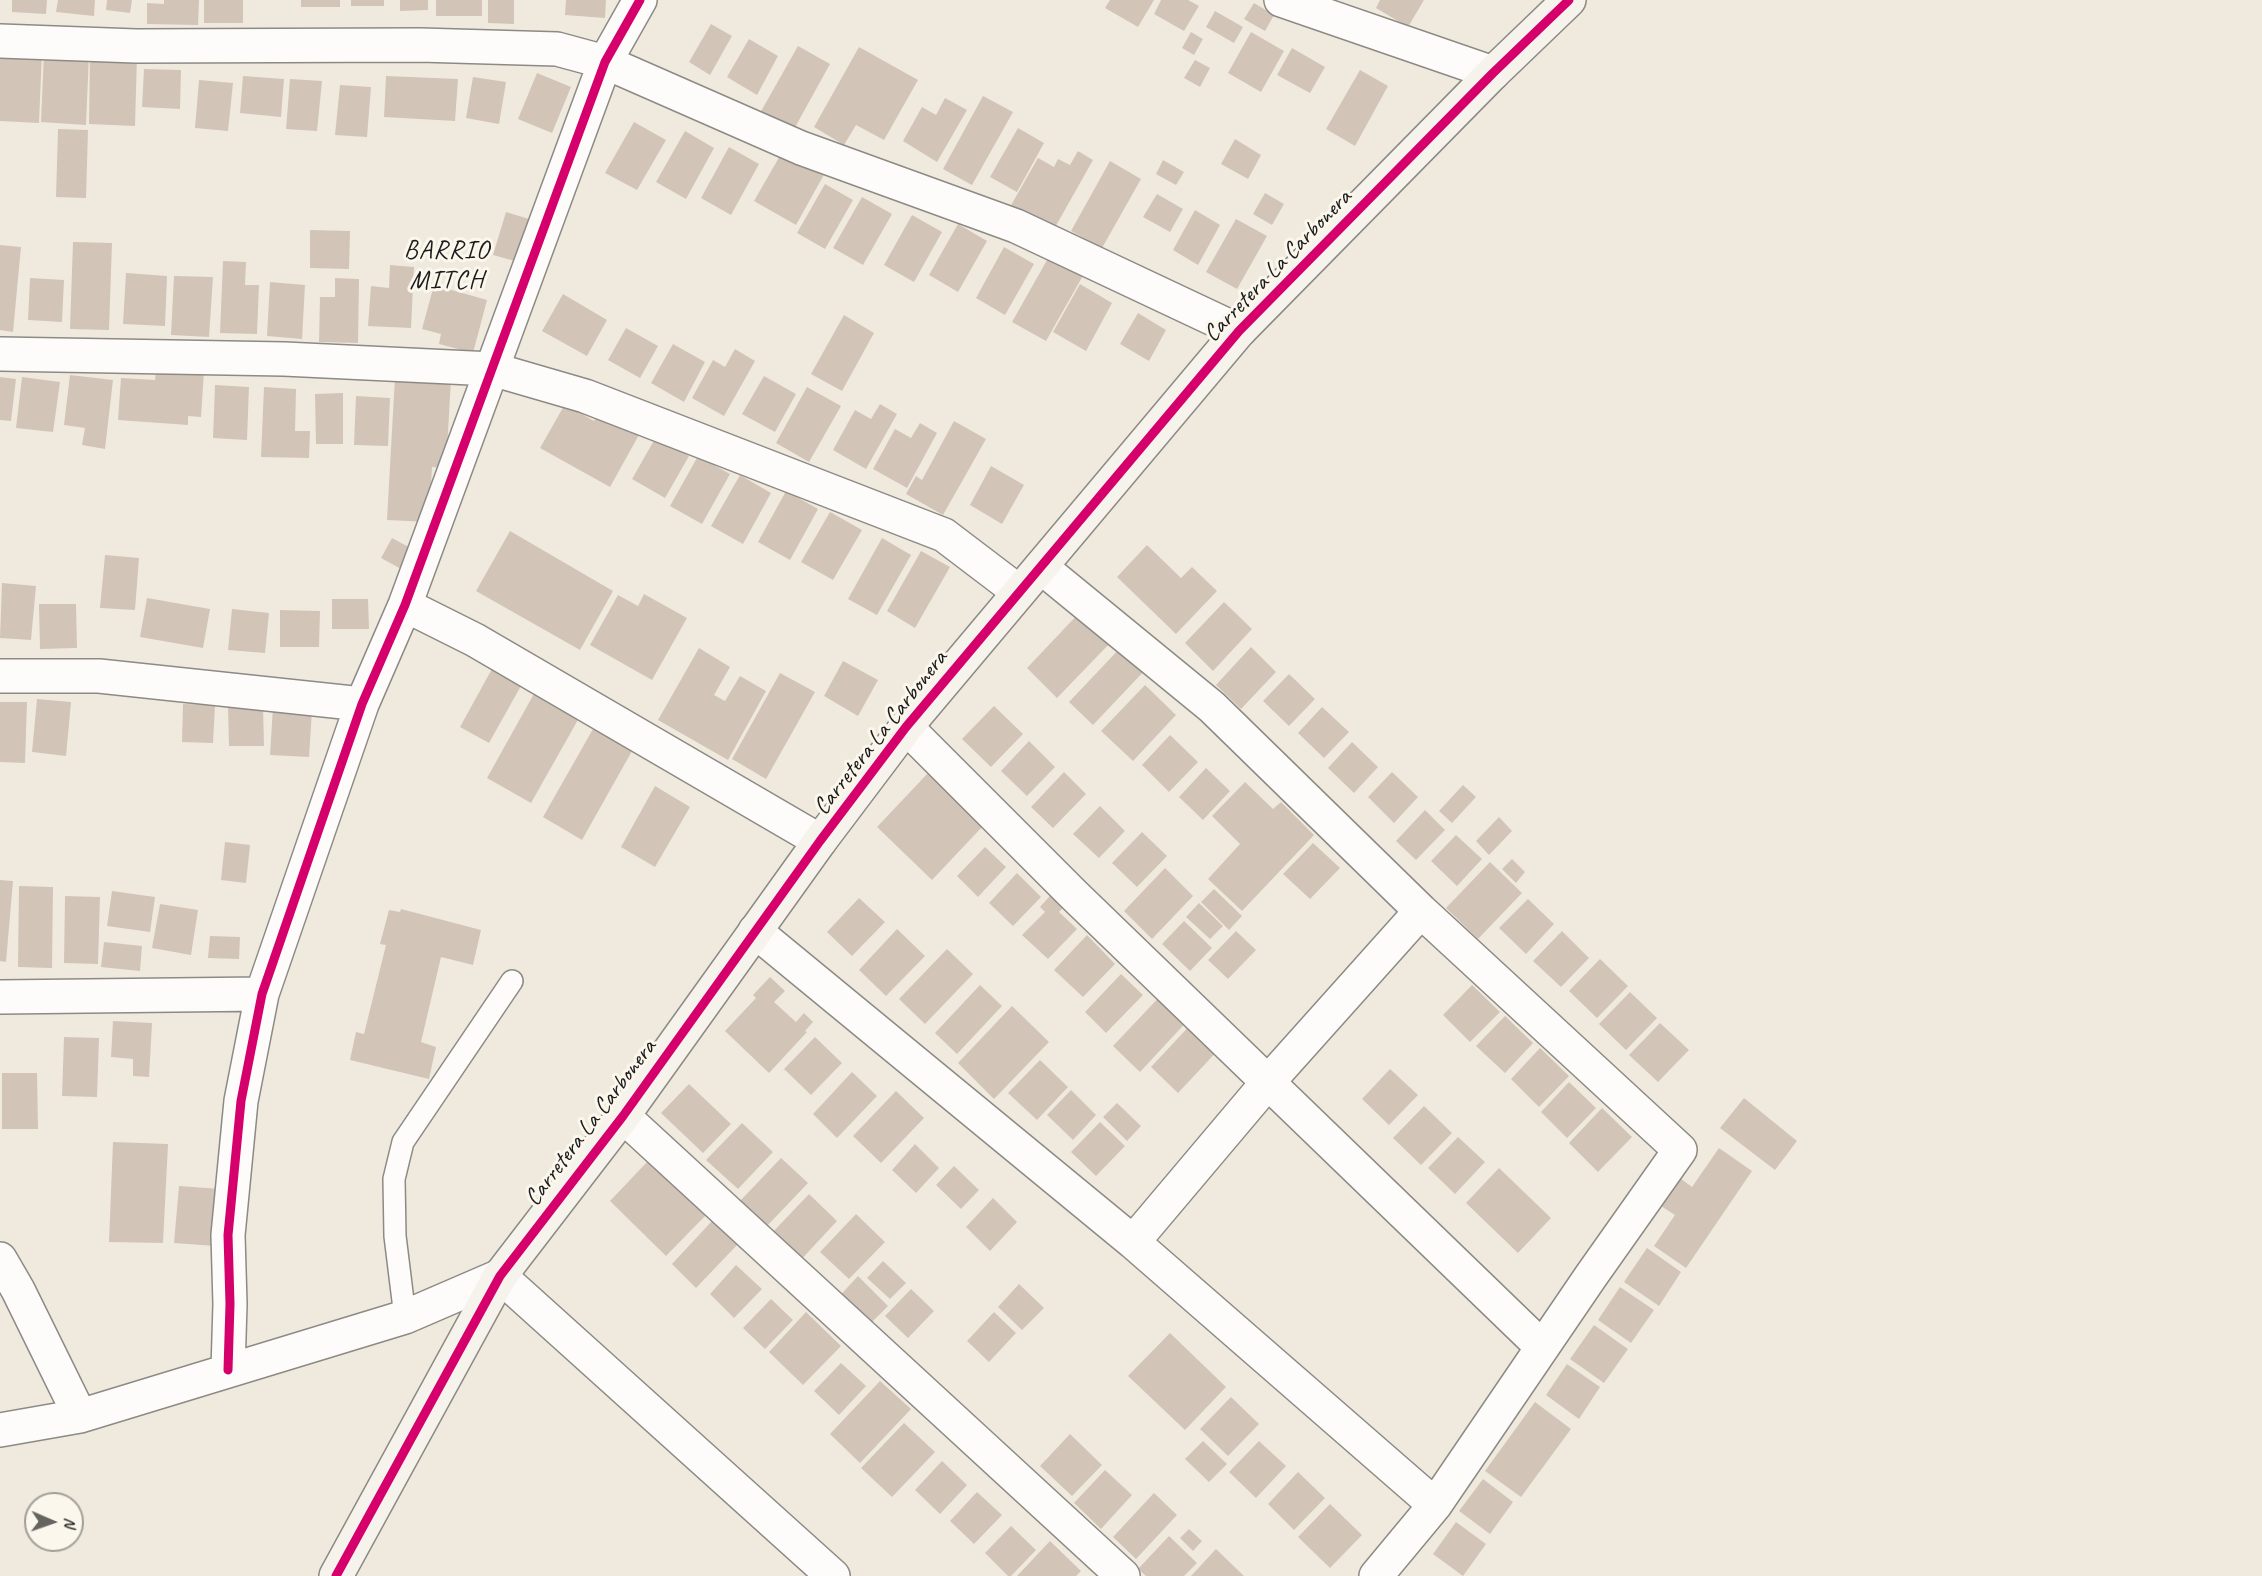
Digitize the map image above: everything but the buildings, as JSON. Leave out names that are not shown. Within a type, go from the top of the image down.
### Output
[{"type":"street","points":[[228,1370],[230,1304],[228,1235],[241,1101],[262,994],[362,704],[405,605],[605,62],[640,0]]},
{"type":"street","points":[[1281,0],[1493,73]]},
{"type":"street","name":"Carretera La Carbonera","points":[[336,1576],[500,1276],[623,1116],[820,841],[906,727],[1239,332],[1493,73],[1569,0]]},
{"type":"street","points":[[0,41],[136,46],[420,45],[557,48],[605,62],[801,148],[1016,226],[1239,332]]},
{"type":"street","points":[[0,354],[284,359],[492,369],[585,396],[944,535],[1020,592]]},
{"type":"street","points":[[1041,567],[1212,707],[1421,911],[1680,1150],[1435,1505],[1376,1576]]},
{"type":"street","points":[[405,605],[475,640],[820,841]]},
{"type":"street","points":[[0,676],[99,676],[362,704]]},
{"type":"street","points":[[906,727],[1082,902],[1542,1347]]},
{"type":"street","points":[[1132,1242],[1268,1082],[1421,911]]},
{"type":"street","points":[[755,932],[1132,1242],[1435,1505]]},
{"type":"street","points":[[0,998],[262,994]]},
{"type":"street","points":[[623,1116],[1123,1576]]},
{"type":"street","points":[[0,1259],[18,1290],[80,1416]]},
{"type":"street","points":[[0,1430],[80,1416],[405,1317],[500,1276],[833,1576]]},
{"type":"lane","points":[[405,1317],[395,1236],[394,1179],[403,1142],[512,981]]},
{"type":"cycle path","points":[[228,1370],[230,1304],[228,1235],[241,1101],[262,994],[362,704],[405,605],[605,62],[640,0]]},
{"type":"cycle path","points":[[336,1576],[500,1276],[623,1116],[820,841],[906,727],[1239,331],[1493,73],[1569,0]]},
{"type":"district","name":"BARRIO MITCH","points":[[447,266]]}]
